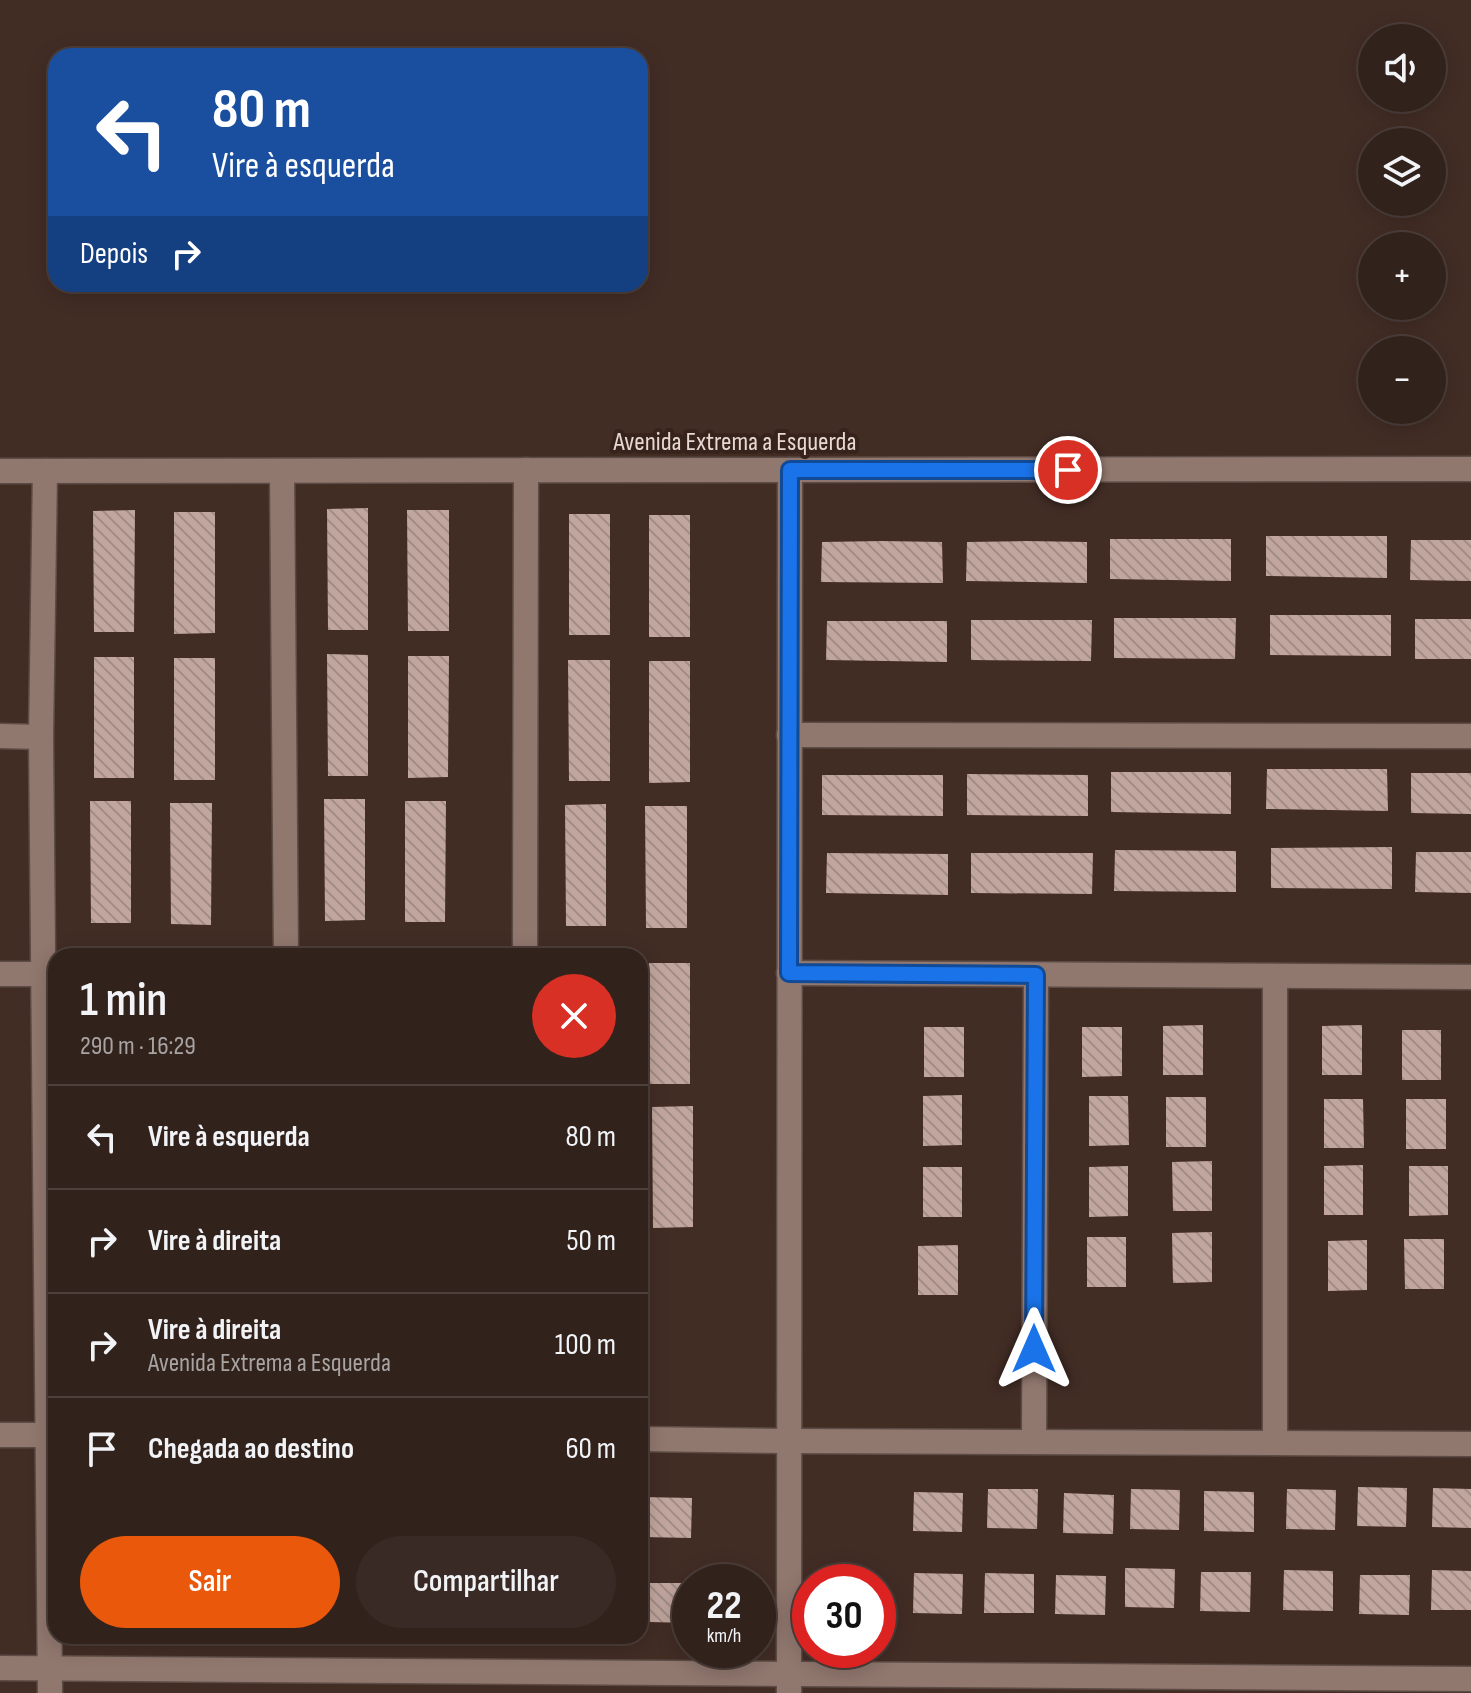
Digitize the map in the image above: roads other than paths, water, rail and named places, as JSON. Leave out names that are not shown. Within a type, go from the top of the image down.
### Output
[{"type":"street","name":"Avenida Extrema a Esquerda","points":[[0,471],[1471,469]]},
{"type":"street","points":[[525,948],[526,470]]},
{"type":"street","points":[[789,1683],[790,470]]},
{"type":"street","points":[[45,471],[41,737],[48,1251]]},
{"type":"street","points":[[282,471],[286,948]]},
{"type":"street","points":[[789,735],[1471,736]]},
{"type":"street","points":[[0,736],[41,737]]},
{"type":"street","points":[[789,973],[1471,977]]},
{"type":"street","points":[[0,974],[42,974]]},
{"type":"street","points":[[1034,1442],[1036,975]]},
{"type":"street","points":[[1275,976],[1275,1443]]},
{"type":"street","points":[[0,1435],[48,1435]]},
{"type":"street","points":[[648,1439],[1471,1444]]},
{"type":"street","points":[[49,1644],[50,1693]]},
{"type":"street","points":[[0,1668],[789,1683],[1471,1679]]}]
